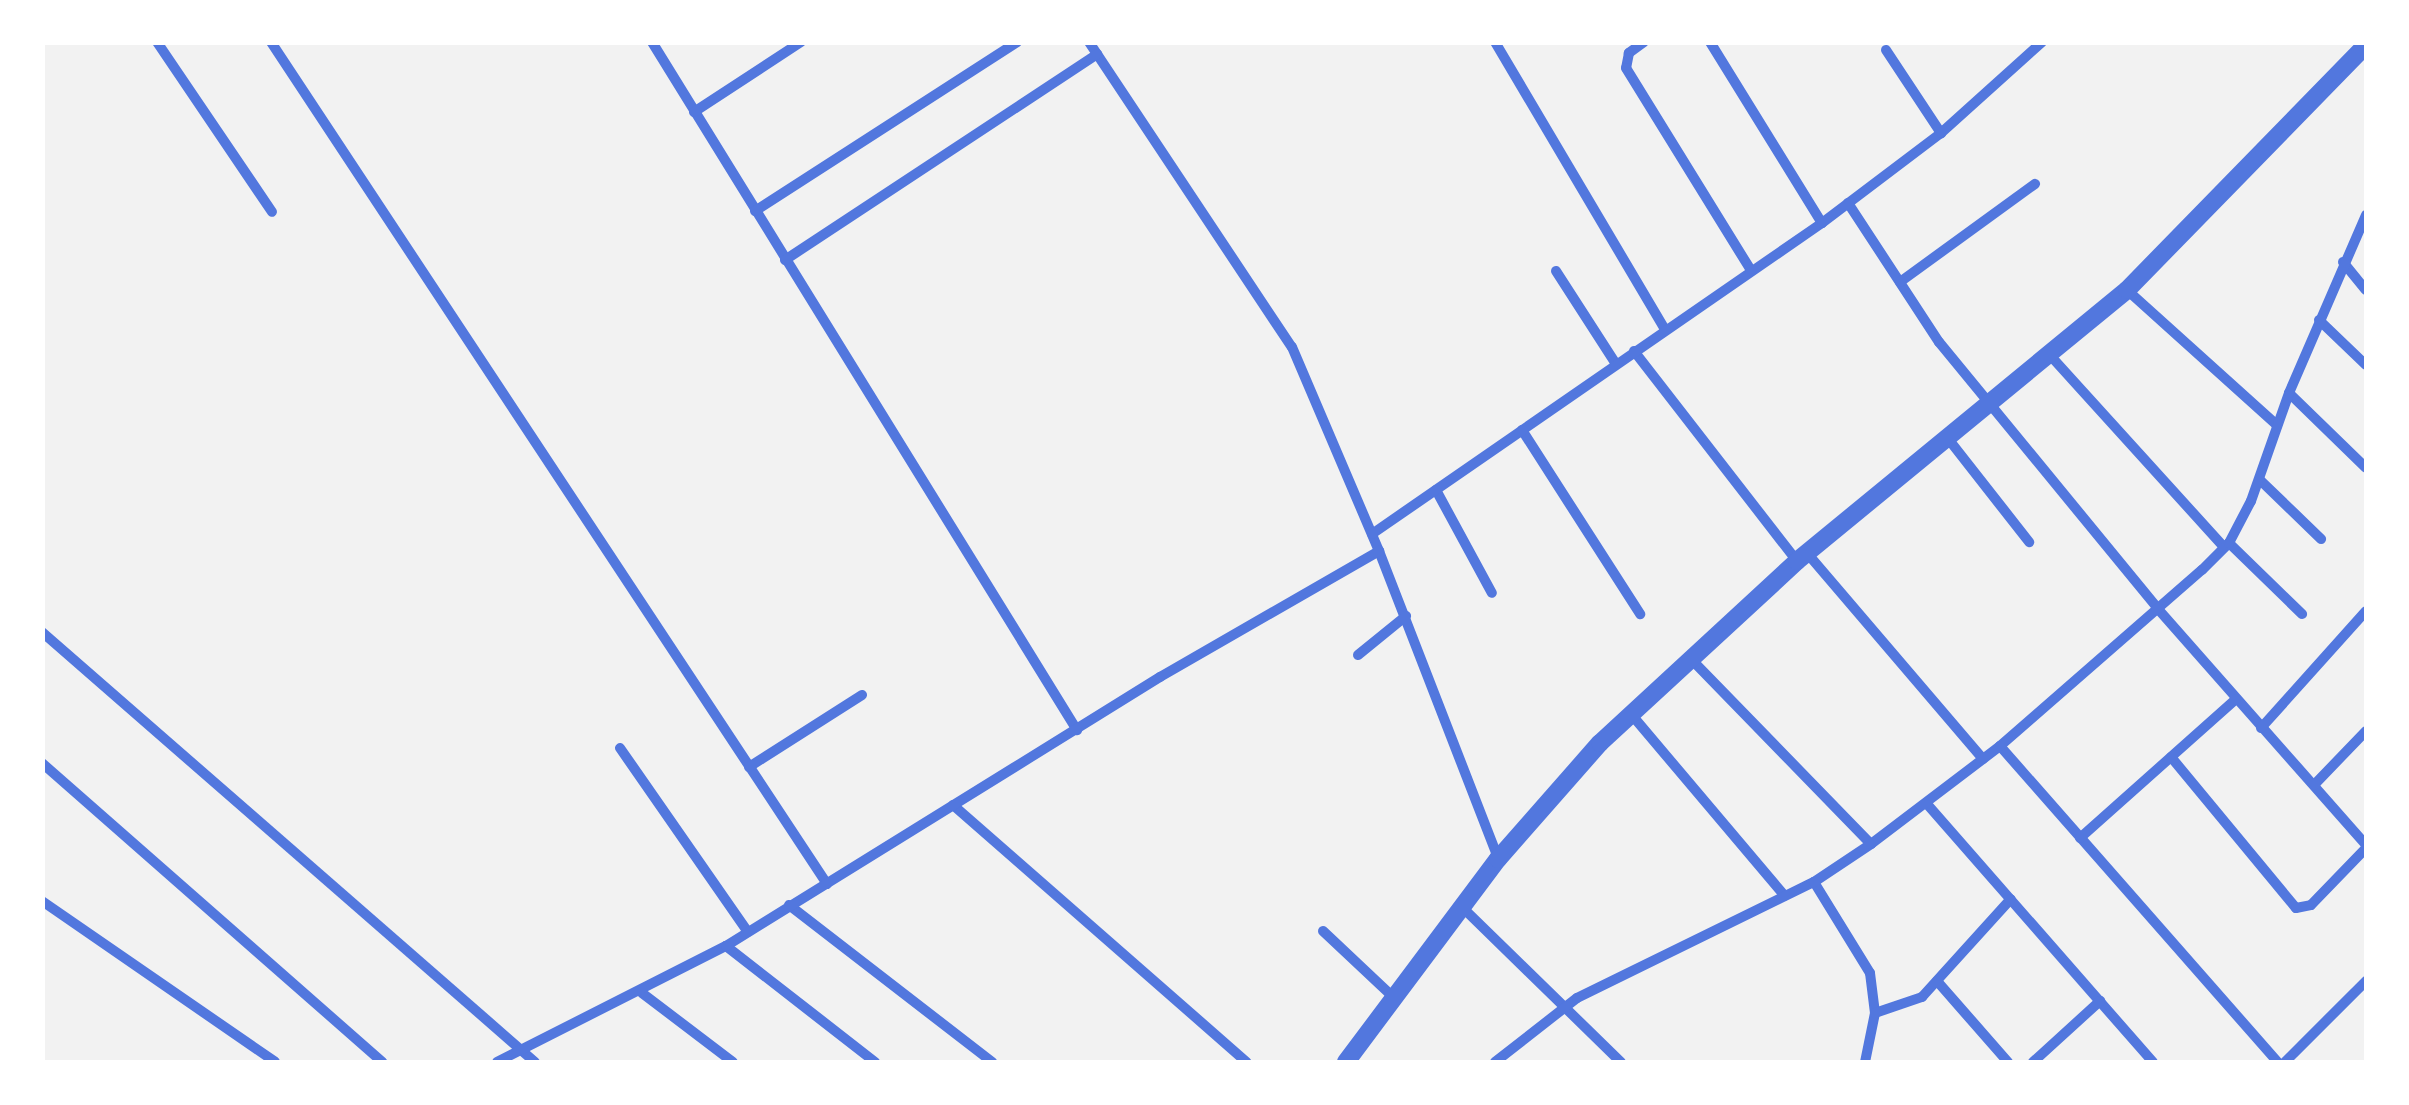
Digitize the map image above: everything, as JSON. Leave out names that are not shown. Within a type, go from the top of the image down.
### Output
[{"type":"street","points":[[157,42],[272,212]]},
{"type":"street","points":[[270,42],[827,884]]},
{"type":"street","points":[[652,42],[1076,730]]},
{"type":"street","points":[[694,112],[801,42]]},
{"type":"street","points":[[755,211],[1018,42]]},
{"type":"street","points":[[1089,42],[1292,348],[1406,616],[1498,859]]},
{"type":"street","points":[[1495,42],[1665,329]]},
{"type":"street","points":[[1644,42],[1629,53],[1626,68],[1752,270]]},
{"type":"street","points":[[1710,42],[1822,222]]},
{"type":"street","points":[[1372,534],[1848,203],[1941,133],[2042,42]]},
{"type":"street","points":[[1346,1062],[1498,859],[1631,714],[1802,557],[1945,435],[2126,290],[2366,45]]},
{"type":"street","points":[[1886,50],[1941,133]]},
{"type":"street","points":[[785,260],[1096,54]]},
{"type":"street","points":[[1900,282],[2034,184]]},
{"type":"street","points":[[1848,203],[1900,282],[1988,401],[2158,609],[2366,847],[2312,904],[2296,908],[2170,758]]},
{"type":"street","points":[[1495,1062],[1564,1006],[1814,882],[1871,844],[2000,746],[2226,545],[2260,480],[2289,393],[2366,215]]},
{"type":"street","points":[[2344,262],[2366,290]]},
{"type":"street","points":[[1556,270],[1616,364]]},
{"type":"street","points":[[2126,290],[2277,425]]},
{"type":"street","points":[[2319,320],[2366,364]]},
{"type":"street","points":[[1634,351],[1802,557],[1984,759]]},
{"type":"street","points":[[2048,354],[2226,545],[2302,614]]},
{"type":"street","points":[[2289,393],[2366,468]]},
{"type":"street","points":[[1522,430],[1640,614]]},
{"type":"street","points":[[1945,435],[2029,542]]},
{"type":"street","points":[[2260,480],[2321,539]]},
{"type":"street","points":[[1436,490],[1492,593]]},
{"type":"street","points":[[497,1062],[642,993],[726,946],[1076,730],[1379,551]]},
{"type":"street","points":[[2261,728],[2366,611]]},
{"type":"street","points":[[1358,655],[1406,616]]},
{"type":"street","points":[[42,632],[535,1062]]},
{"type":"street","points":[[1691,659],[1871,844]]},
{"type":"street","points":[[749,767],[862,694]]},
{"type":"street","points":[[2080,838],[2236,699]]},
{"type":"street","points":[[1631,714],[1786,896]]},
{"type":"street","points":[[2314,785],[2366,730]]},
{"type":"street","points":[[2000,746],[2282,1062],[2366,981]]},
{"type":"street","points":[[620,748],[748,932]]},
{"type":"street","points":[[42,763],[382,1062]]},
{"type":"street","points":[[1927,804],[2153,1062]]},
{"type":"street","points":[[953,805],[1247,1062]]},
{"type":"street","points":[[1814,882],[1870,973],[1876,1013],[1865,1062]]},
{"type":"street","points":[[1876,1013],[1915,1002],[2010,899]]},
{"type":"street","points":[[42,900],[275,1062]]},
{"type":"street","points":[[789,905],[992,1062]]},
{"type":"street","points":[[1462,907],[1621,1062]]},
{"type":"street","points":[[1324,931],[1394,998]]},
{"type":"street","points":[[726,946],[875,1062]]},
{"type":"street","points":[[1937,981],[2008,1062]]},
{"type":"street","points":[[642,993],[733,1062]]},
{"type":"street","points":[[2033,1062],[2100,1002]]}]
